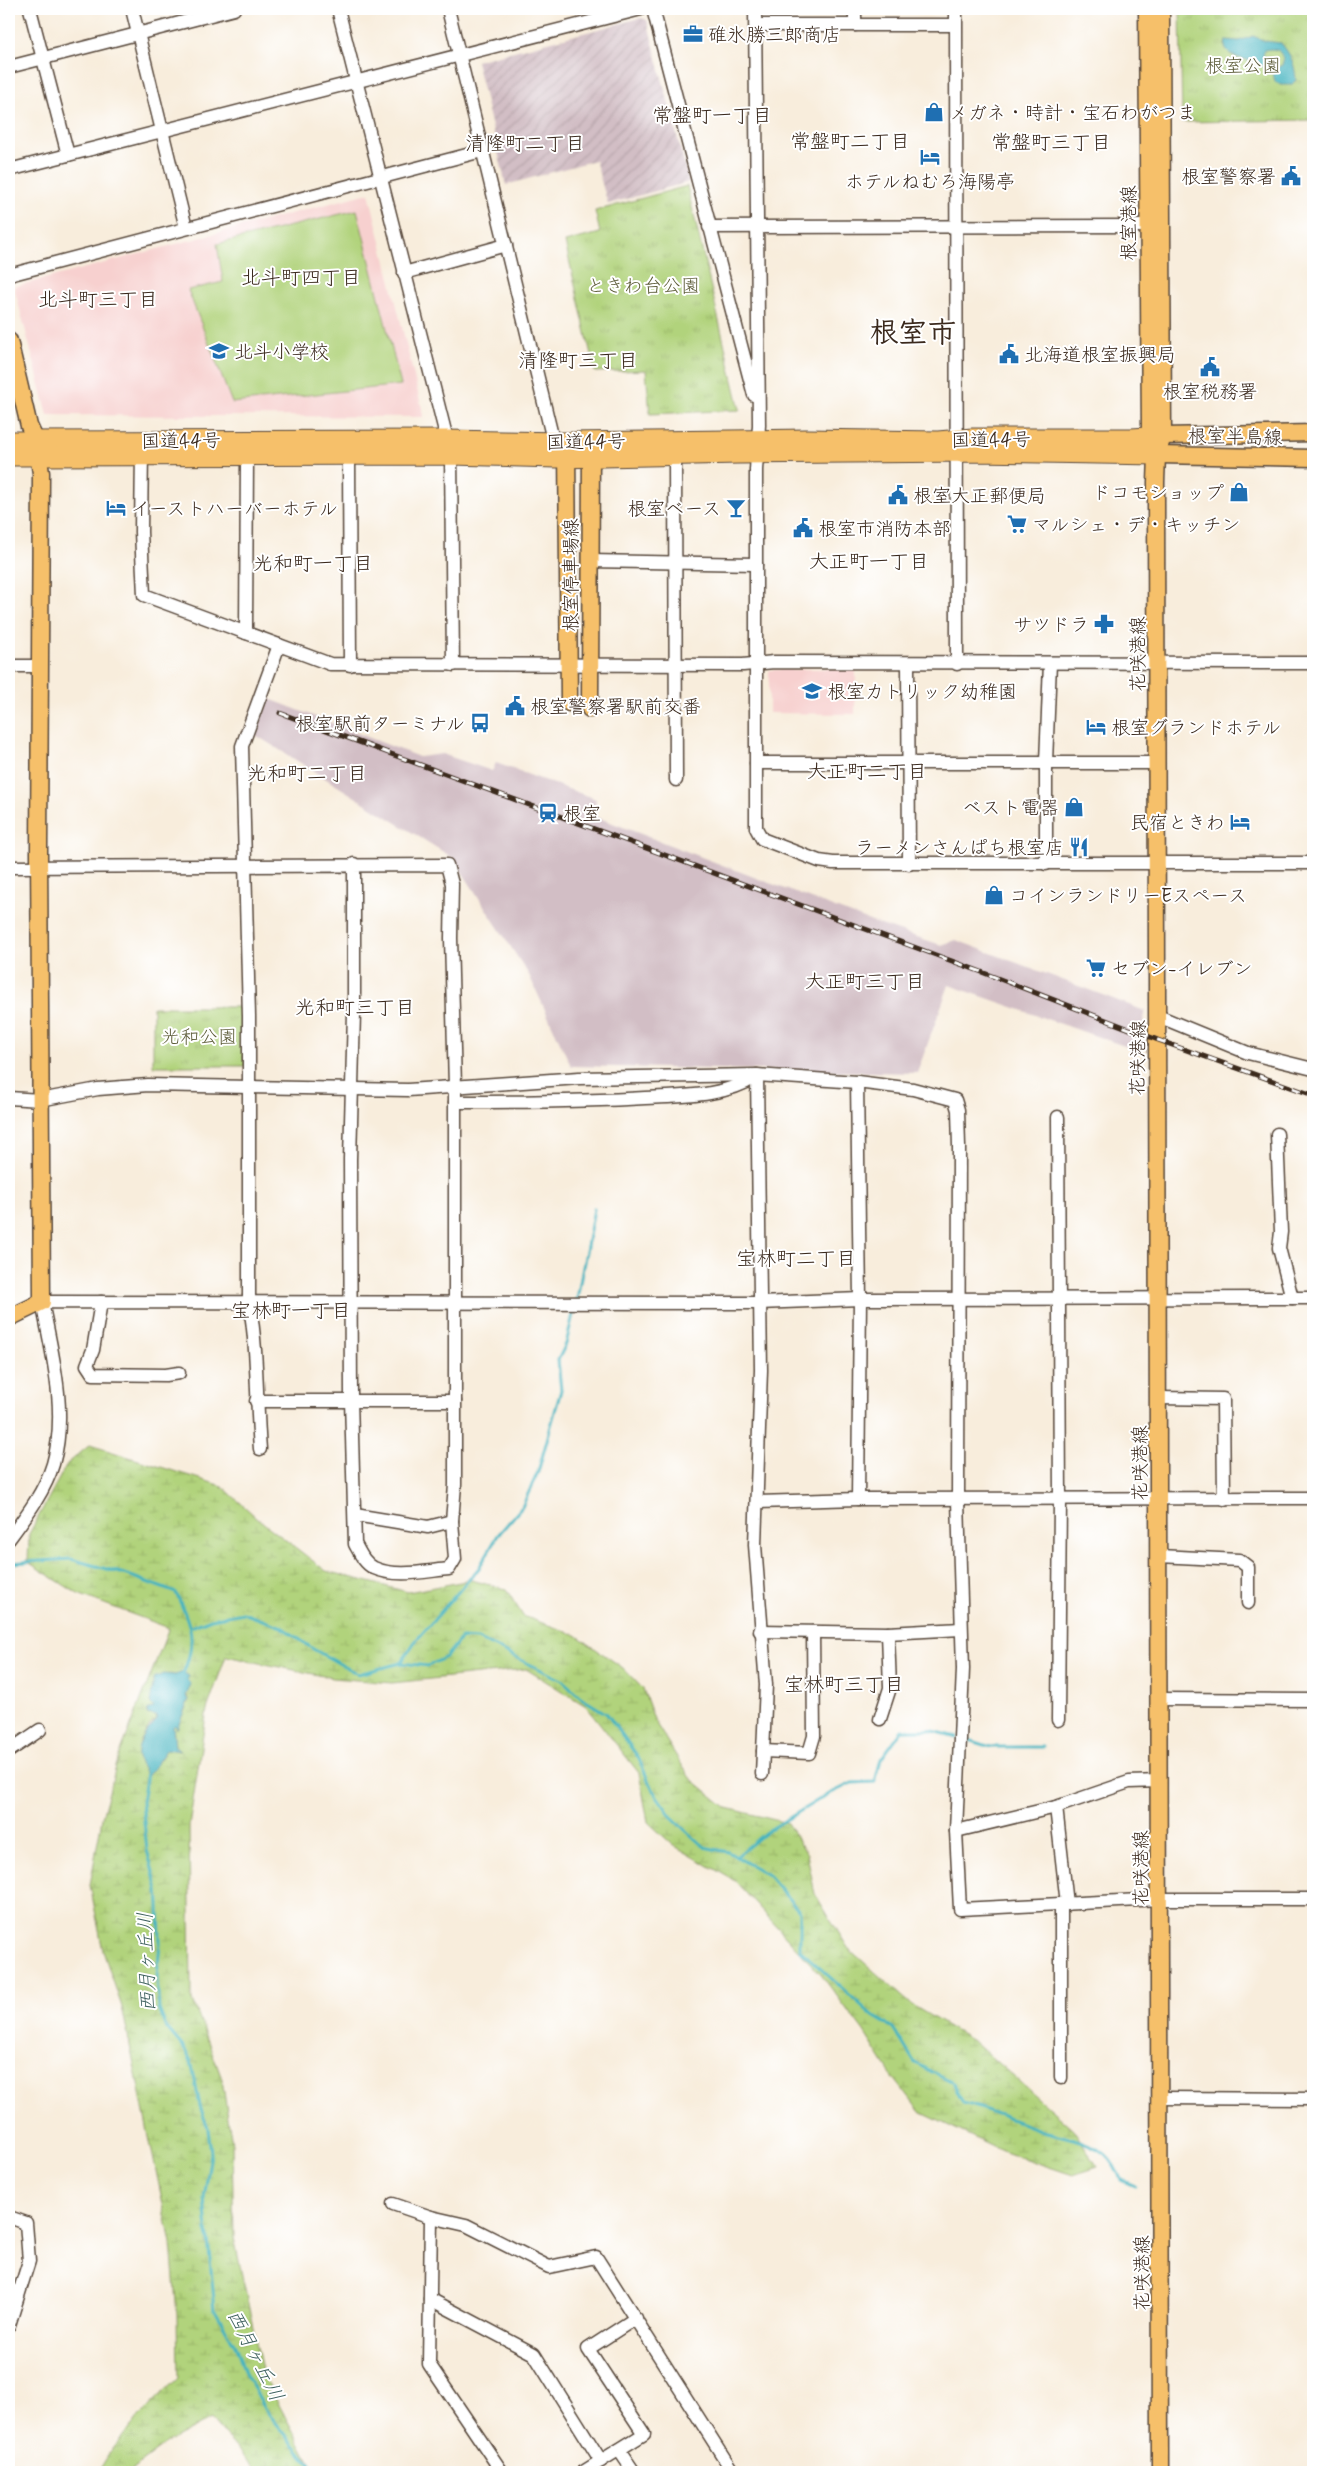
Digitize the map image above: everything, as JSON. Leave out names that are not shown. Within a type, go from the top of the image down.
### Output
[{"type":"highway","name":"国道44号","points":[[9,441],[37,448],[449,448],[561,450],[759,446],[955,446],[1156,436]]},
{"type":"highway","name":"国道44号","points":[[590,449],[675,455],[759,446]]},
{"type":"highway","name":"国道44号","points":[[955,446],[983,452],[1157,455]]},
{"type":"highway","name":"国道44号","points":[[9,456],[37,448]]},
{"type":"highway","name":"国道44号","points":[[142,449],[247,455],[349,455],[449,448]]},
{"type":"main road","name":"根室港線","points":[[1147,9],[1155,226],[1156,436]]},
{"type":"main road","name":"根室港線","points":[[1155,226],[1161,9]]},
{"type":"main road","points":[[9,341],[29,426],[37,448],[41,473],[39,666],[42,1302],[9,1318]]},
{"type":"main road","name":"根室半島線","points":[[1156,436],[1313,433]]},
{"type":"main road","name":"花咲港線","points":[[1156,436],[1160,2472]]},
{"type":"main road","name":"根室停車場線","points":[[590,449],[590,709]]},
{"type":"main road","name":"根室停車場線","points":[[561,450],[569,703]]},
{"type":"main road","name":"根室半島線","points":[[1157,455],[1313,458]]},
{"type":"street","points":[[30,9],[68,155]]},
{"type":"street","points":[[132,9],[186,228]]},
{"type":"street","points":[[9,66],[234,9]]},
{"type":"street","points":[[338,9],[449,448],[453,665]]},
{"type":"street","points":[[448,9],[506,244],[561,450]]},
{"type":"street","points":[[9,170],[356,80],[460,56],[641,9]]},
{"type":"street","points":[[653,9],[759,414]]},
{"type":"street","points":[[755,9],[759,414],[759,446],[756,470],[756,828],[762,839],[819,861],[833,863],[1313,863]]},
{"type":"street","points":[[855,9],[855,25]]},
{"type":"street","points":[[956,9],[955,446],[957,664]]},
{"type":"street","points":[[756,25],[955,25]]},
{"type":"street","points":[[9,274],[482,150]]},
{"type":"street","points":[[709,227],[1155,226]]},
{"type":"street","points":[[404,273],[506,244]]},
{"type":"street","points":[[142,449],[141,532],[144,595],[330,664],[1313,663]]},
{"type":"street","points":[[246,633],[247,455]]},
{"type":"street","points":[[349,455],[350,665]]},
{"type":"street","points":[[675,455],[676,780]]},
{"type":"street","points":[[590,561],[756,564]]},
{"type":"street","points":[[260,1449],[256,1401],[255,1335],[249,1301],[247,867],[242,746],[278,645]]},
{"type":"street","points":[[908,663],[909,864]]},
{"type":"street","points":[[1046,864],[1046,762],[1050,663]]},
{"type":"street","points":[[9,666],[39,666]]},
{"type":"street","points":[[756,763],[1046,762],[1157,764]]},
{"type":"street","points":[[9,867],[247,867],[354,864],[447,866],[452,884],[451,938],[455,1086],[455,1484],[452,1521],[455,1558],[449,1569],[400,1573],[375,1568],[363,1559],[356,1544],[351,1400],[351,1089],[354,1013],[354,864]]},
{"type":"street","points":[[1158,1016],[1248,1053],[1313,1069]]},
{"type":"street","points":[[455,1102],[573,1102],[712,1092],[745,1083],[757,1075]]},
{"type":"street","points":[[757,1075],[761,1370],[758,1502],[755,1545],[760,1631],[766,1685],[762,1774]]},
{"type":"street","points":[[9,1098],[40,1100],[98,1089],[148,1085],[408,1090],[579,1078],[757,1075],[857,1082],[913,1089],[956,1100],[959,1147],[960,1299],[958,1500],[960,1629],[963,1669],[956,1831],[960,1908],[1160,1899],[1313,1900]]},
{"type":"street","points":[[857,1082],[860,1299],[858,1499]]},
{"type":"street","points":[[1058,1117],[1060,1500],[1058,1720]]},
{"type":"street","points":[[1277,1134],[1281,1232],[1279,1248],[1292,1298]]},
{"type":"street","points":[[9,1539],[39,1496],[52,1466],[56,1450],[59,1395],[42,1302],[455,1301],[759,1303],[860,1299],[1159,1300],[1313,1298]]},
{"type":"street","points":[[101,1302],[93,1350],[88,1365],[93,1374],[166,1375],[179,1373]]},
{"type":"street","points":[[1159,1398],[1223,1398],[1224,1498]]},
{"type":"street","points":[[256,1401],[455,1401]]},
{"type":"street","points":[[758,1502],[858,1499],[1313,1498]]},
{"type":"street","points":[[355,1515],[428,1527],[452,1521]]},
{"type":"street","points":[[1159,1556],[1239,1560],[1248,1567],[1248,1603]]},
{"type":"street","points":[[760,1631],[888,1633],[960,1629]]},
{"type":"street","points":[[763,1751],[809,1753],[814,1736],[813,1632]]},
{"type":"street","points":[[880,1719],[890,1688],[888,1633]]},
{"type":"street","points":[[1159,1699],[1313,1700]]},
{"type":"street","points":[[9,1751],[40,1730]]},
{"type":"street","points":[[956,1831],[1056,1807],[1129,1782],[1160,1782]]},
{"type":"street","points":[[1056,1807],[1064,1904],[1061,2078]]},
{"type":"street","points":[[1160,2098],[1313,2099]]},
{"type":"street","points":[[392,2204],[431,2218],[466,2225],[549,2267],[596,2257],[733,2472]]},
{"type":"street","points":[[9,2217],[26,2223],[30,2261],[14,2291],[9,2325]]},
{"type":"street","points":[[431,2218],[430,2364],[502,2472]]},
{"type":"street","points":[[430,2299],[534,2354],[601,2461]]},
{"type":"street","points":[[583,2472],[644,2434],[588,2349],[636,2318]]},
{"type":"street","points":[[619,2450],[634,2472]]},
{"type":"shaded area","points":[[641,18],[647,20],[689,182],[608,204],[595,160],[506,185],[476,61]]},
{"type":"shaded area","name":"北斗小学校","points":[[369,193],[424,417],[48,415],[14,287]]},
{"type":"shaded area","name":"根室カトリック幼稚園","points":[[856,668],[855,714],[769,713],[769,670]]},
{"type":"shaded area","points":[[267,698],[419,757],[442,754],[492,771],[496,763],[596,799],[594,816],[872,922],[941,945],[956,940],[1145,1011],[1139,1051],[949,985],[917,1073],[571,1066],[529,975],[453,858],[254,734]]},
{"type":"green space","name":"根室公園","points":[[1180,9],[1313,9],[1313,120],[1182,122]]},
{"type":"green space","name":"ときわ台公園","points":[[687,186],[740,410],[650,414],[646,370],[595,372],[565,242],[600,233],[595,211]]},
{"type":"green space","points":[[357,210],[401,385],[232,403],[188,290],[223,282],[217,244]]},
{"type":"green space","name":"光和公園","points":[[153,1007],[243,1007],[245,1066],[153,1066]]},
{"type":"green space","points":[[90,1445],[222,1486],[257,1518],[326,1571],[408,1592],[471,1580],[506,1589],[523,1616],[576,1635],[623,1668],[643,1689],[655,1722],[690,1778],[727,1808],[787,1823],[807,1854],[815,1894],[848,1948],[912,2005],[974,2042],[1073,2129],[1098,2167],[1073,2175],[1002,2151],[920,2112],[890,2073],[864,2032],[822,1976],[735,1881],[673,1845],[648,1822],[639,1773],[586,1706],[526,1669],[392,1683],[333,1678],[226,1656],[207,1709],[189,1826],[191,1995],[222,2079],[232,2144],[234,2237],[263,2375],[315,2472],[257,2472],[211,2419],[169,2441],[128,2472],[98,2472],[124,2434],[178,2378],[177,2315],[171,2243],[122,2007],[103,1951],[90,1885],[103,1813],[119,1756],[169,1628],[78,1594],[28,1562],[29,1534],[67,1464]],"holes":[[[170,1674],[175,1675],[189,1699],[177,1728],[175,1724],[173,1727],[175,1747],[179,1751],[167,1749],[147,1777],[140,1742],[150,1725],[157,1720],[156,1716],[153,1715],[154,1707],[150,1703],[152,1697]]]},
{"type":"water","points":[[1253,36],[1265,41],[1281,43],[1292,60],[1296,80],[1291,85],[1281,85],[1275,82],[1273,73],[1255,62],[1233,56],[1225,48],[1226,40],[1239,41]],"holes":[[[1264,50],[1278,50],[1284,58],[1282,65],[1276,68],[1270,65],[1263,57]]]},
{"type":"water","points":[[183,1672],[189,1676],[187,1680],[191,1685],[186,1696],[189,1699],[177,1729],[175,1725],[173,1727],[175,1747],[180,1751],[167,1749],[146,1778],[139,1760],[138,1751],[144,1736],[157,1720],[156,1716],[147,1714],[148,1710],[154,1707],[150,1703],[154,1678],[163,1674],[175,1675]]},
{"type":"waterway","points":[[577,1299],[594,1209]]},
{"type":"waterway","points":[[401,1663],[414,1643],[479,1568],[498,1535],[522,1507],[538,1472],[561,1390],[558,1360],[566,1344],[575,1306]]},
{"type":"waterway","name":"西月ヶ丘川","points":[[10,1563],[71,1559],[128,1575],[176,1593],[186,1615],[191,1633],[190,1652],[182,1676]]},
{"type":"waterway","points":[[191,1627],[211,1619],[243,1613],[282,1627],[313,1649],[358,1674],[401,1663],[428,1666],[446,1657],[461,1638],[478,1639],[562,1680],[583,1699],[607,1714],[638,1757],[652,1789],[674,1820],[704,1847],[728,1852],[768,1875],[800,1912],[800,1950],[873,2016],[893,2028],[915,2063],[953,2083],[963,2103],[1043,2131],[1091,2145],[1113,2162],[1121,2180],[1135,2186]]},
{"type":"waterway","points":[[736,1857],[766,1832],[825,1796],[852,1783],[875,1782],[881,1759],[902,1730],[929,1730],[957,1737]]},
{"type":"waterway","points":[[963,1738],[991,1747],[1043,1747]]},
{"type":"waterway","name":"西月ヶ丘川","points":[[147,1773],[142,1802],[147,1850],[158,1890],[160,1943],[157,1977],[159,2009],[166,2027],[183,2047],[191,2061],[200,2106],[208,2129],[211,2153],[204,2199],[215,2310],[235,2345],[246,2375],[268,2413],[316,2472]]},
{"type":"railway","points":[[280,713],[979,971],[1158,1040],[1313,1095]]},
{"type":"place","name":"碓氷勝三郎商店","points":[[693,34]]},
{"type":"place","name":"メガネ・時計・宝石わがつま","points":[[934,112]]},
{"type":"place","name":"ホテルねむろ海陽亭","points":[[930,157]]},
{"type":"place","name":"根室警察署","points":[[1291,176]]},
{"type":"place","name":"北斗小学校","points":[[219,351]]},
{"type":"place","name":"北海道根室振興局","points":[[1009,354]]},
{"type":"place","name":"根室税務署","points":[[1210,367]]},
{"type":"place","name":"ドコモショップ","points":[[1239,492]]},
{"type":"place","name":"根室大正郵便局","points":[[898,495]]},
{"type":"place","name":"イーストハーバーホテル","points":[[116,508]]},
{"type":"place","name":"根室ベース","points":[[736,508]]},
{"type":"place","name":"マルシェ・デ・キッチン","points":[[1017,524]]},
{"type":"place","name":"根室市消防本部","points":[[803,528]]},
{"type":"place","name":"サツドラ","points":[[1104,624]]},
{"type":"place","name":"根室カトリック幼稚園","points":[[812,691]]},
{"type":"place","name":"根室警察署駅前交番","points":[[515,706]]},
{"type":"place","name":"根室駅前ターミナル","points":[[480,723]]},
{"type":"place","name":"根室グランドホテル","points":[[1096,727]]},
{"type":"place","name":"ベスト電器","points":[[1074,807]]},
{"type":"place","name":"根室","points":[[548,813]]},
{"type":"place","name":"民宿ときわ","points":[[1240,822]]},
{"type":"place","name":"ラーメンさんぱち根室店","points":[[1079,847]]},
{"type":"place","name":"コインランドリーEスペース","points":[[994,895]]},
{"type":"place","name":"セブン-イレブン","points":[[1096,968]]},
{"type":"district","name":"常盤町一丁目","points":[[712,115]]},
{"type":"district","name":"常盤町二丁目","points":[[850,141]]},
{"type":"district","name":"常盤町三丁目","points":[[1051,142]]},
{"type":"district","name":"清隆町二丁目","points":[[525,143]]},
{"type":"district","name":"北斗町四丁目","points":[[301,277]]},
{"type":"district","name":"北斗町三丁目","points":[[98,299]]},
{"type":"district","name":"根室市","points":[[913,332]]},
{"type":"district","name":"清隆町三丁目","points":[[578,360]]},
{"type":"district","name":"大正町一丁目","points":[[869,561]]},
{"type":"district","name":"光和町一丁目","points":[[313,563]]},
{"type":"district","name":"大正町二丁目","points":[[867,771]]},
{"type":"district","name":"光和町二丁目","points":[[307,773]]},
{"type":"district","name":"大正町三丁目","points":[[865,981]]},
{"type":"district","name":"光和町三丁目","points":[[355,1007]]},
{"type":"district","name":"宝林町二丁目","points":[[796,1258]]},
{"type":"district","name":"宝林町一丁目","points":[[291,1310]]},
{"type":"district","name":"宝林町三丁目","points":[[844,1684]]}]
